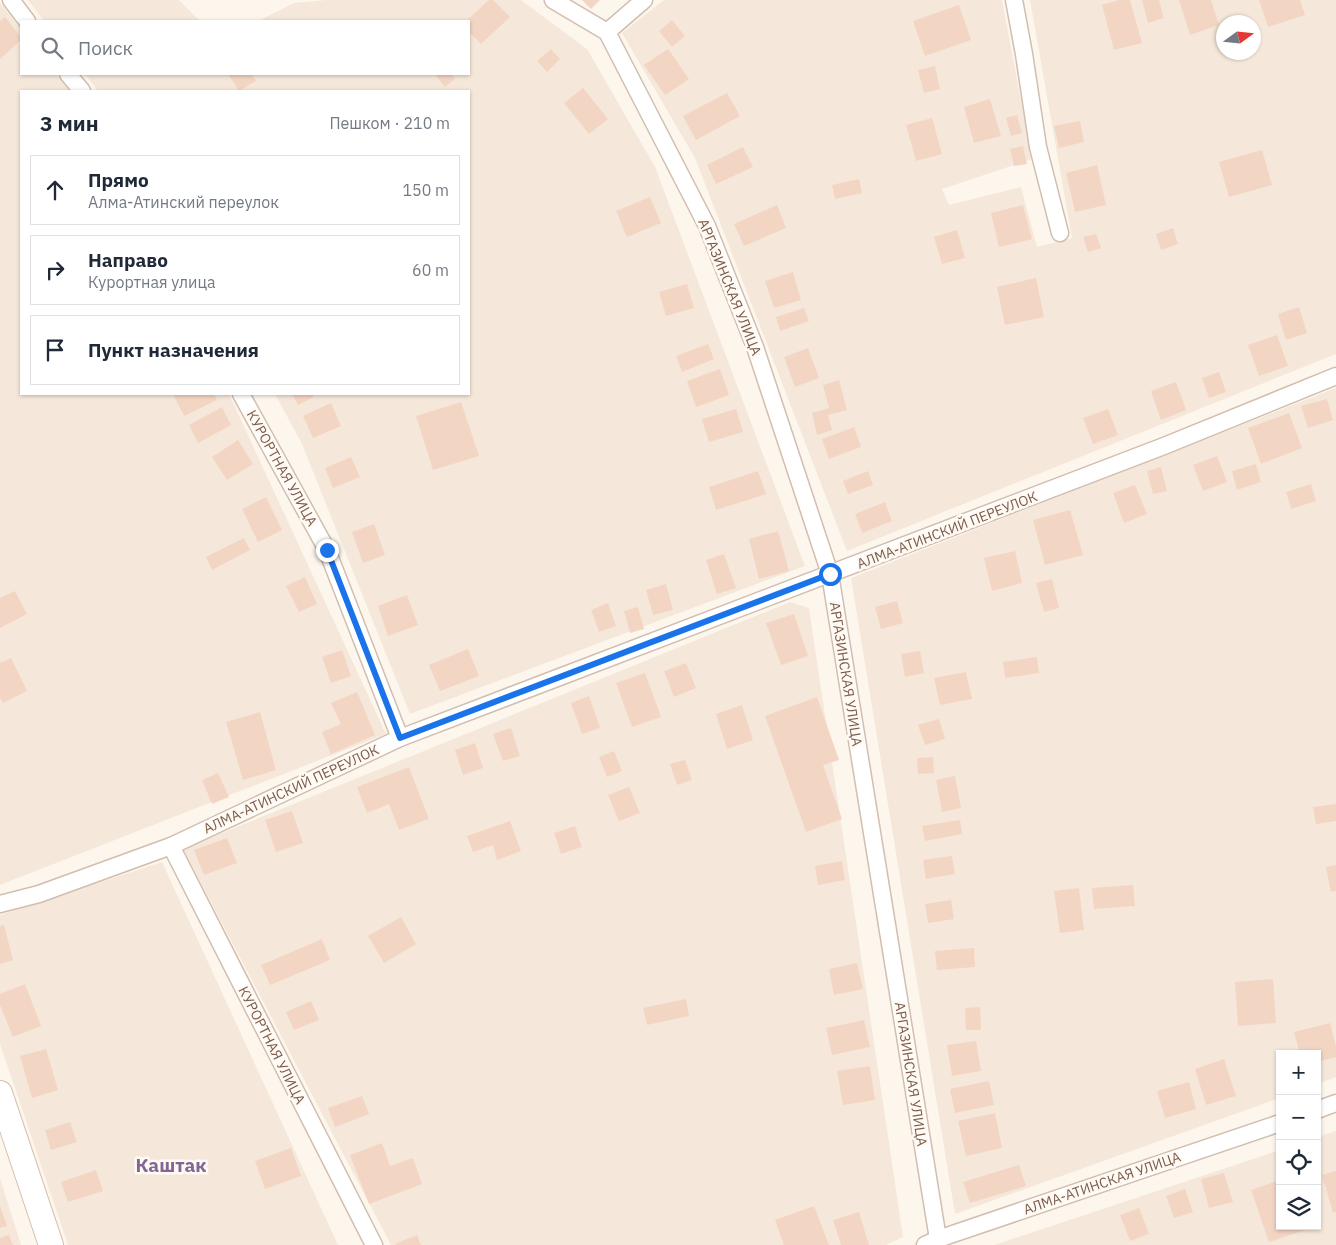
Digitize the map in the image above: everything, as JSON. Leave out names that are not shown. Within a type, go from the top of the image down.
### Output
[{"type":"main road","points":[[0,1093],[52,1245]]},
{"type":"street","points":[[10,0],[26,20]]},
{"type":"street","points":[[552,0],[607,32],[644,0]]},
{"type":"street","points":[[1014,0],[1038,147],[1060,233]]},
{"type":"street","name":"АРГАЗИНСКАЯ УЛИЦА","points":[[607,32],[707,226],[755,347],[830,574],[932,1242]]},
{"type":"street","points":[[69,75],[81,90]]},
{"type":"street","name":"АЛМА-АТИНСКИЙ ПЕРЕУЛОК","points":[[0,904],[38,894],[171,846],[400,738],[1164,446],[1336,376]]},
{"type":"street","name":"КУРОРТНАЯ УЛИЦА","points":[[242,395],[327,550],[400,738]]},
{"type":"street","name":"КУРОРТНАЯ УЛИЦА","points":[[171,846],[374,1245]]},
{"type":"street","points":[[1321,1109],[1336,1103]]},
{"type":"street","name":"АЛМА-АТИНСКАЯ УЛИЦА","points":[[932,1242],[1276,1123]]},
{"type":"shaded area","points":[[28,0],[179,0],[199,20],[43,20]]},
{"type":"shaded area","points":[[326,0],[521,0],[587,49],[655,167],[805,566],[410,714],[302,444],[276,395],[470,395],[470,90],[97,90],[86,75],[470,75],[470,20],[260,20],[294,3]]},
{"type":"shaded area","points":[[664,0],[1002,0],[1032,159],[942,189],[949,205],[1021,187],[1037,247],[1072,238],[1030,0],[1336,0],[1336,354],[847,551],[695,158],[622,33]]},
{"type":"shaded area","points":[[0,3],[20,28],[20,75],[57,75],[69,90],[20,90],[20,395],[229,395],[386,734],[0,885]]},
{"type":"shaded area","points":[[1336,388],[1336,1077],[1321,1083],[1321,1050],[1276,1050],[1276,1099],[955,1214],[851,578]]},
{"type":"shaded area","points":[[790,602],[809,608],[903,1237],[886,1245],[391,1245],[183,849]]},
{"type":"shaded area","points":[[162,862],[338,1245],[68,1245],[0,1044],[0,915]]},
{"type":"shaded area","points":[[1336,1131],[1336,1245],[994,1245],[1276,1151],[1276,1230],[1321,1230],[1321,1136]]},
{"type":"shaded area","points":[[0,1178],[21,1245],[0,1245]]},
{"type":"building","points":[[489,0],[493,0],[510,17],[481,44],[470,33],[470,20],[467,20]]},
{"type":"building","points":[[582,0],[600,0],[591,9]]},
{"type":"building","points":[[1119,0],[1130,0],[1142,43],[1114,50],[1102,5]]},
{"type":"building","points":[[1142,0],[1159,0],[1164,18],[1148,23]]},
{"type":"building","points":[[1179,0],[1211,0],[1216,16],[1216,26],[1190,35]]},
{"type":"building","points":[[1259,0],[1300,0],[1305,15],[1268,27]]},
{"type":"building","points":[[959,5],[971,40],[925,56],[913,21]]},
{"type":"building","points":[[5,17],[20,36],[20,41],[0,59],[0,21]]},
{"type":"building","points":[[672,20],[685,36],[672,47],[659,31]]},
{"type":"building","points":[[551,49],[560,59],[547,72],[537,61]]},
{"type":"building","points":[[668,49],[689,79],[665,95],[644,65]]},
{"type":"building","points":[[935,66],[940,89],[924,93],[918,70]]},
{"type":"building","points":[[229,75],[253,75],[256,81],[238,90]]},
{"type":"building","points":[[436,75],[452,75],[455,79],[445,87]]},
{"type":"building","points":[[583,88],[608,119],[589,134],[564,103]]},
{"type":"building","points":[[727,93],[740,116],[696,140],[683,116]]},
{"type":"building","points":[[990,99],[1001,136],[974,143],[964,107]]},
{"type":"building","points":[[1017,115],[1022,133],[1011,136],[1006,118]]},
{"type":"building","points":[[932,118],[942,154],[916,161],[906,125]]},
{"type":"building","points":[[1080,121],[1084,142],[1059,148],[1054,126]]},
{"type":"building","points":[[1023,146],[1027,164],[1014,166],[1010,149]]},
{"type":"building","points":[[743,147],[753,167],[716,184],[707,165]]},
{"type":"building","points":[[1262,150],[1272,185],[1229,197],[1219,162]]},
{"type":"building","points":[[1097,165],[1106,205],[1075,212],[1066,173]]},
{"type":"building","points":[[859,179],[862,193],[835,199],[832,185]]},
{"type":"building","points":[[650,197],[661,223],[627,237],[616,211]]},
{"type":"building","points":[[777,205],[786,228],[744,246],[734,224]]},
{"type":"building","points":[[1023,205],[1032,239],[999,247],[991,213]]},
{"type":"building","points":[[1173,228],[1178,244],[1161,250],[1156,234]]},
{"type":"building","points":[[957,230],[965,258],[942,264],[934,237]]},
{"type":"building","points":[[1096,234],[1101,248],[1088,252],[1083,237]]},
{"type":"building","points":[[793,272],[801,300],[774,308],[765,281]]},
{"type":"building","points":[[1036,278],[1044,317],[1005,325],[997,287]]},
{"type":"building","points":[[687,284],[694,308],[666,316],[659,292]]},
{"type":"building","points":[[1299,307],[1307,333],[1286,340],[1278,314]]},
{"type":"building","points":[[804,308],[809,321],[780,331],[776,317]]},
{"type":"building","points":[[1277,335],[1288,366],[1259,376],[1248,345]]},
{"type":"building","points":[[708,344],[714,359],[682,372],[676,356]]},
{"type":"building","points":[[808,348],[819,378],[795,387],[784,357]]},
{"type":"building","points":[[720,369],[729,395],[696,407],[687,381]]},
{"type":"building","points":[[1219,372],[1226,392],[1209,398],[1202,378]]},
{"type":"building","points":[[839,380],[847,410],[828,415],[832,430],[817,435],[812,413],[829,408],[823,385]]},
{"type":"building","points":[[1176,382],[1186,410],[1161,420],[1151,391]]},
{"type":"building","points":[[174,395],[214,395],[217,400],[184,416]]},
{"type":"building","points":[[293,395],[313,395],[314,397],[298,405]]},
{"type":"building","points":[[1327,399],[1333,420],[1308,428],[1301,406]]},
{"type":"building","points":[[461,402],[479,456],[433,470],[416,416]]},
{"type":"building","points":[[331,403],[341,426],[313,438],[303,416]]},
{"type":"building","points":[[222,407],[231,425],[198,443],[189,425]]},
{"type":"building","points":[[736,409],[743,432],[709,442],[702,419]]},
{"type":"building","points":[[1108,409],[1118,435],[1093,444],[1083,418]]},
{"type":"building","points":[[1289,413],[1302,448],[1261,464],[1248,428]]},
{"type":"building","points":[[854,427],[861,447],[829,459],[822,439]]},
{"type":"building","points":[[238,440],[253,464],[227,480],[212,457]]},
{"type":"building","points":[[1217,456],[1227,482],[1203,491],[1193,465]]},
{"type":"building","points":[[351,457],[360,477],[333,488],[325,468]]},
{"type":"building","points":[[1256,464],[1261,482],[1237,490],[1232,471]]},
{"type":"building","points":[[1161,467],[1167,491],[1153,494],[1147,471]]},
{"type":"building","points":[[758,471],[766,494],[716,510],[709,487]]},
{"type":"building","points":[[868,471],[873,485],[848,494],[843,481]]},
{"type":"building","points":[[1311,484],[1316,501],[1291,509],[1286,492]]},
{"type":"building","points":[[1135,485],[1147,514],[1124,523],[1113,493]]},
{"type":"building","points":[[266,497],[282,530],[258,542],[242,509]]},
{"type":"building","points":[[885,502],[892,521],[862,533],[855,514]]},
{"type":"building","points":[[1070,510],[1083,555],[1045,565],[1033,520]]},
{"type":"building","points":[[374,524],[385,555],[363,563],[352,532]]},
{"type":"building","points":[[778,531],[789,571],[759,579],[749,539]]},
{"type":"building","points":[[244,538],[250,550],[212,570],[206,557]]},
{"type":"building","points":[[1015,551],[1022,583],[992,591],[984,558]]},
{"type":"building","points":[[724,554],[736,588],[717,594],[706,560]]},
{"type":"building","points":[[305,577],[317,604],[299,612],[286,586]]},
{"type":"building","points":[[1052,579],[1059,608],[1044,612],[1036,583]]},
{"type":"building","points":[[666,584],[673,610],[653,615],[646,590]]},
{"type":"building","points":[[15,591],[27,614],[0,628],[0,598]]},
{"type":"building","points":[[407,595],[418,625],[388,636],[378,606]]},
{"type":"building","points":[[897,601],[903,623],[881,629],[875,607]]},
{"type":"building","points":[[608,603],[616,626],[599,632],[591,610]]},
{"type":"building","points":[[638,607],[644,629],[630,633],[624,611]]},
{"type":"building","points":[[794,614],[808,656],[781,665],[766,623]]},
{"type":"building","points":[[468,649],[479,676],[440,691],[429,665]]},
{"type":"building","points":[[342,650],[351,676],[331,683],[322,657]]},
{"type":"building","points":[[920,651],[924,673],[905,677],[901,654]]},
{"type":"building","points":[[1037,657],[1039,673],[1005,678],[1003,662]]},
{"type":"building","points":[[11,658],[27,691],[3,703],[0,698],[0,663]]},
{"type":"building","points":[[686,663],[696,688],[674,697],[664,671]]},
{"type":"building","points":[[966,672],[972,699],[940,705],[934,678]]},
{"type":"building","points":[[645,673],[661,717],[632,727],[616,683]]},
{"type":"building","points":[[357,692],[375,735],[331,754],[322,732],[341,724],[331,703]]},
{"type":"building","points":[[589,696],[600,728],[582,734],[571,703]]},
{"type":"building","points":[[817,697],[839,760],[823,765],[842,819],[806,832],[765,716]]},
{"type":"building","points":[[742,705],[753,740],[727,749],[716,714]]},
{"type":"building","points":[[260,712],[276,770],[243,780],[226,722]]},
{"type":"building","points":[[939,719],[945,739],[925,745],[918,725]]},
{"type":"building","points":[[511,728],[520,756],[503,761],[493,734]]},
{"type":"building","points":[[475,743],[483,768],[463,775],[455,750]]},
{"type":"building","points":[[614,751],[622,771],[607,777],[599,757]]},
{"type":"building","points":[[933,757],[934,773],[918,774],[917,758]]},
{"type":"building","points":[[685,760],[692,780],[677,785],[670,764]]},
{"type":"building","points":[[409,767],[429,819],[399,830],[389,804],[367,813],[357,787]]},
{"type":"building","points":[[218,773],[229,797],[212,804],[202,780]]},
{"type":"building","points":[[955,776],[961,808],[942,812],[936,780]]},
{"type":"building","points":[[629,787],[640,813],[619,821],[608,795]]},
{"type":"building","points":[[1336,804],[1336,821],[1316,824],[1313,807]]},
{"type":"building","points":[[292,811],[303,843],[276,852],[265,820]]},
{"type":"building","points":[[960,820],[962,834],[925,841],[922,826]]},
{"type":"building","points":[[510,821],[521,851],[497,860],[493,845],[473,852],[467,836]]},
{"type":"building","points":[[575,826],[582,847],[561,854],[554,833]]},
{"type":"building","points":[[227,838],[237,863],[204,875],[194,850]]},
{"type":"building","points":[[952,856],[955,874],[926,879],[923,860]]},
{"type":"building","points":[[842,861],[845,880],[818,885],[815,866]]},
{"type":"building","points":[[1336,865],[1336,891],[1331,892],[1326,867]]},
{"type":"building","points":[[1133,885],[1135,906],[1094,909],[1092,888]]},
{"type":"building","points":[[1079,888],[1084,930],[1060,933],[1054,891]]},
{"type":"building","points":[[951,900],[954,919],[928,923],[925,904]]},
{"type":"building","points":[[401,917],[416,944],[384,963],[368,936]]},
{"type":"building","points":[[4,925],[13,960],[0,964],[0,926]]},
{"type":"building","points":[[322,939],[330,960],[270,985],[261,965]]},
{"type":"building","points":[[974,948],[975,967],[937,970],[935,951]]},
{"type":"building","points":[[857,963],[863,989],[834,995],[829,969]]},
{"type":"building","points":[[1273,979],[1276,1023],[1238,1026],[1235,982]]},
{"type":"building","points":[[25,984],[41,1026],[13,1037],[0,1005],[0,994]]},
{"type":"building","points":[[686,999],[689,1016],[647,1025],[643,1008]]},
{"type":"building","points":[[311,1001],[319,1020],[294,1030],[286,1012]]},
{"type":"building","points":[[980,1007],[981,1030],[966,1030],[965,1008]]},
{"type":"building","points":[[864,1020],[870,1047],[832,1055],[826,1028]]},
{"type":"building","points":[[1330,1023],[1336,1046],[1336,1057],[1321,1061],[1321,1050],[1299,1050],[1294,1032]]},
{"type":"building","points":[[976,1041],[981,1071],[952,1076],[947,1045]]},
{"type":"building","points":[[46,1049],[58,1090],[32,1098],[20,1056]]},
{"type":"building","points":[[1224,1059],[1236,1096],[1206,1105],[1195,1069]]},
{"type":"building","points":[[870,1066],[875,1100],[843,1105],[837,1071]]},
{"type":"building","points":[[989,1081],[994,1105],[955,1113],[950,1089]]},
{"type":"building","points":[[1189,1082],[1196,1109],[1165,1118],[1157,1091]]},
{"type":"building","points":[[362,1096],[369,1114],[335,1127],[328,1108]]},
{"type":"building","points":[[995,1113],[1002,1148],[966,1156],[958,1121]]},
{"type":"building","points":[[70,1122],[77,1142],[51,1150],[45,1130]]},
{"type":"building","points":[[382,1143],[390,1166],[413,1158],[422,1184],[369,1204],[350,1155]]},
{"type":"building","points":[[291,1148],[301,1176],[265,1189],[255,1161]]},
{"type":"building","points":[[1019,1165],[1026,1186],[970,1203],[963,1182]]},
{"type":"building","points":[[96,1170],[103,1191],[68,1202],[61,1182]]},
{"type":"building","points":[[1336,1171],[1336,1212],[1333,1213],[1322,1175]]},
{"type":"building","points":[[1224,1173],[1233,1202],[1209,1208],[1201,1179]]},
{"type":"building","points":[[1276,1181],[1276,1230],[1305,1230],[1269,1242],[1251,1190]]},
{"type":"building","points":[[1185,1189],[1193,1212],[1174,1218],[1166,1196]]},
{"type":"building","points":[[0,1206],[7,1226],[0,1228]]},
{"type":"building","points":[[814,1206],[829,1245],[784,1245],[775,1220]]},
{"type":"building","points":[[1139,1208],[1149,1234],[1130,1241],[1120,1215]]},
{"type":"building","points":[[859,1212],[869,1245],[841,1245],[833,1220]]},
{"type":"building","points":[[9,1235],[13,1245],[0,1245],[0,1238]]},
{"type":"building","points":[[417,1235],[421,1245],[395,1244]]},
{"type":"district","name":"Каштак","points":[[171,1165]]},
{"type":"route","points":[[327,550],[400,738],[830,574]]}]
